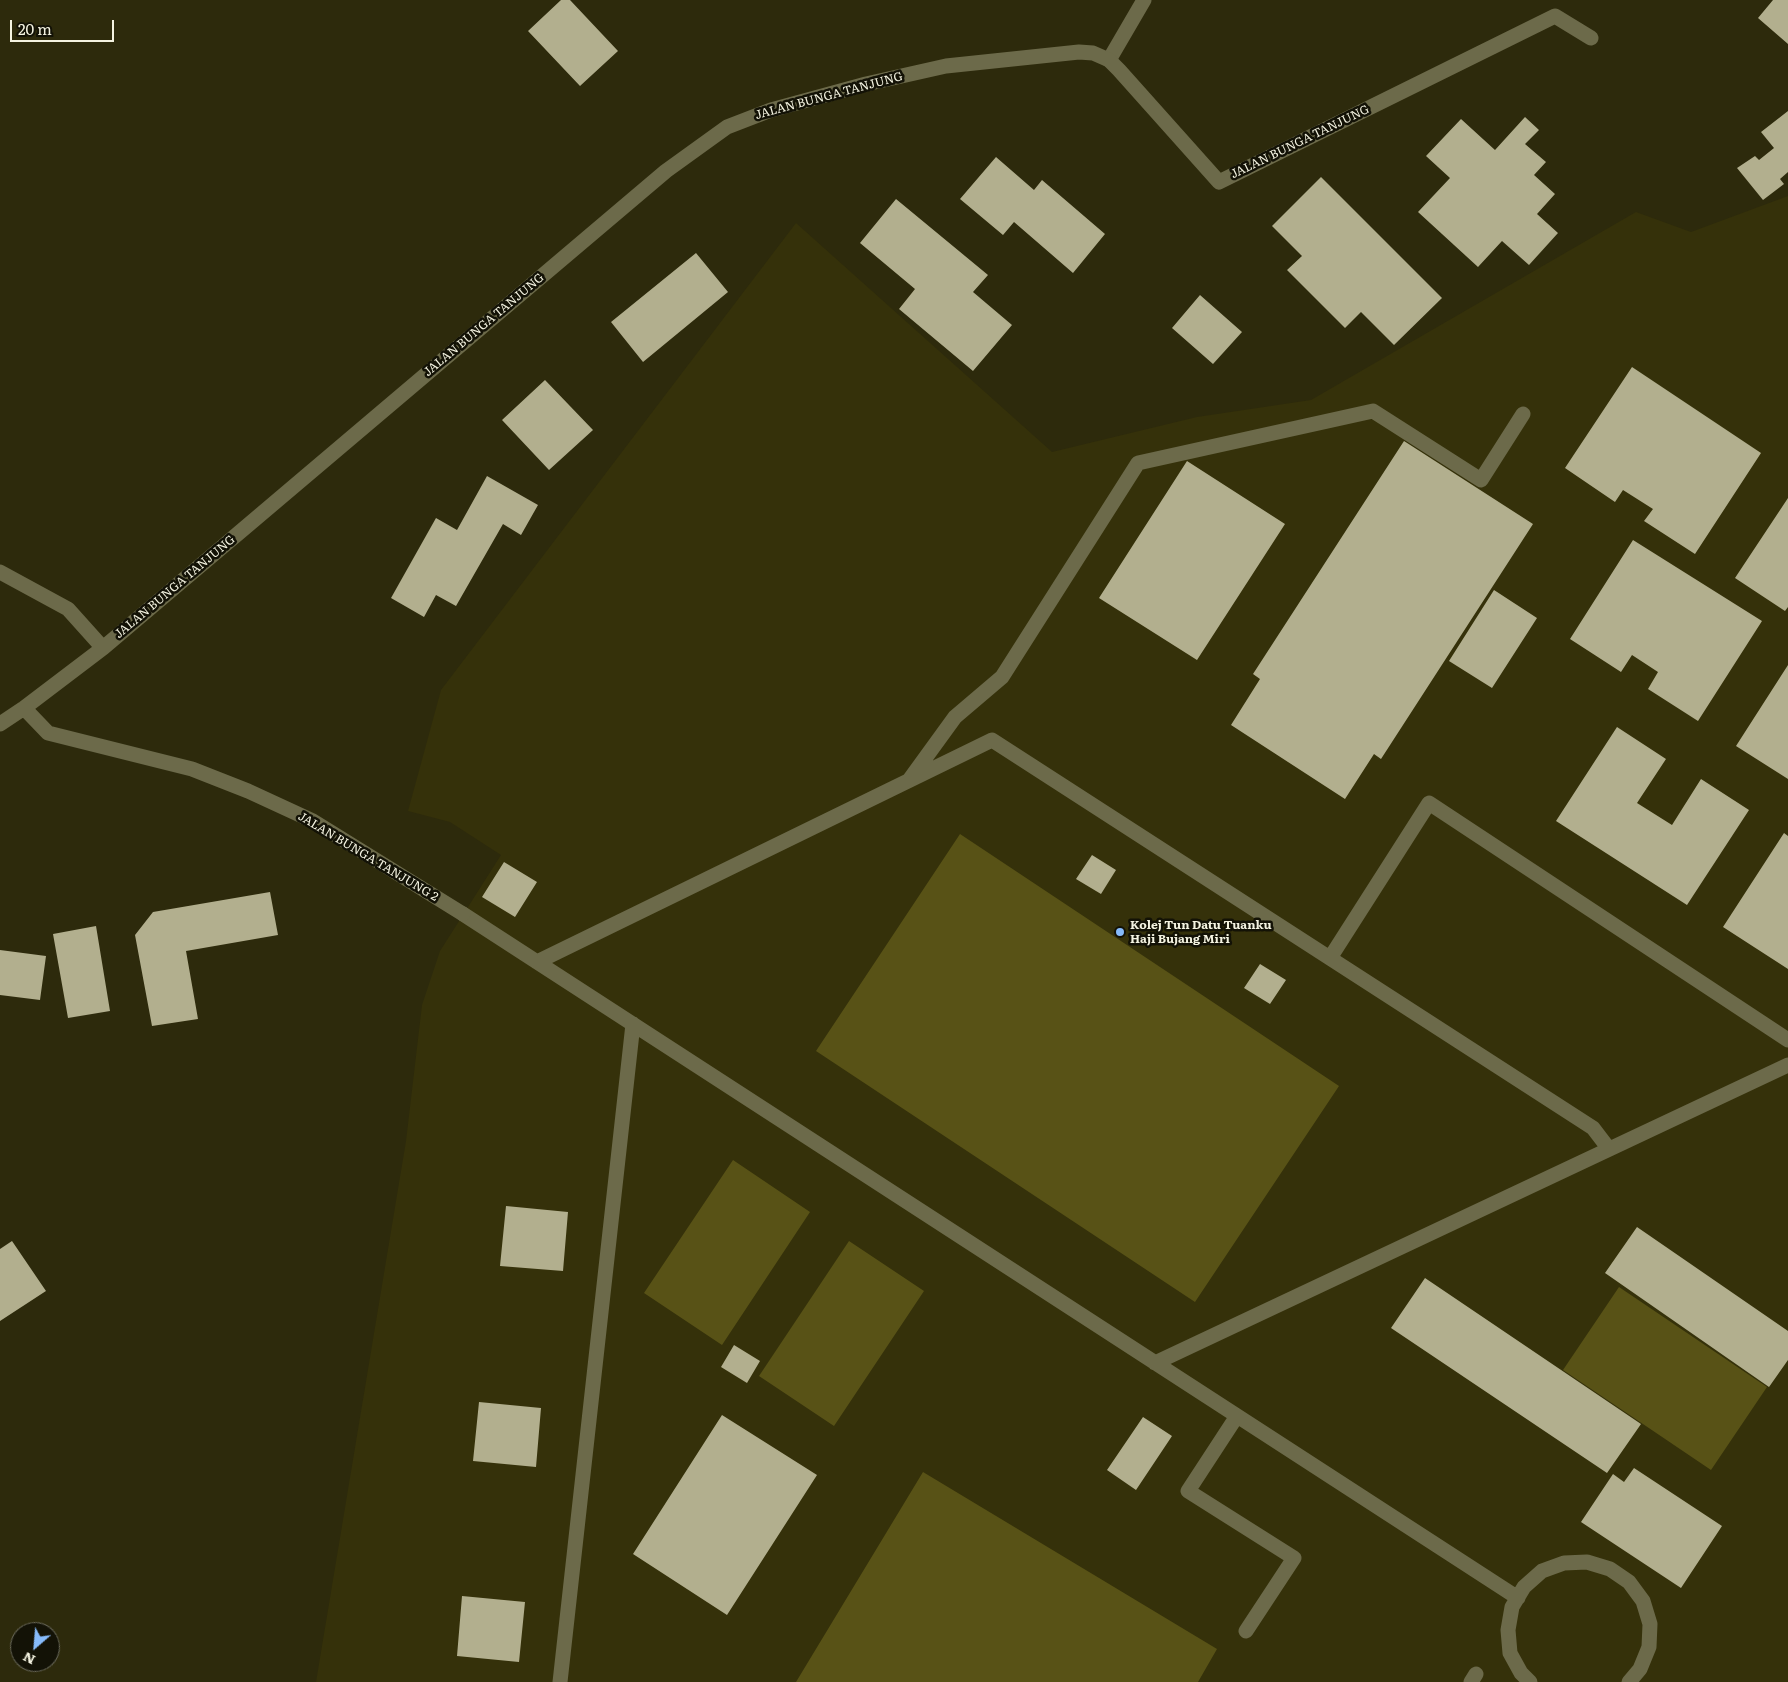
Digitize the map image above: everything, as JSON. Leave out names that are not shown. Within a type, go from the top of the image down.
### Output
[{"type":"street","points":[[1109,60],[1144,0]]},
{"type":"street","name":"JALAN BUNGA TANJUNG","points":[[0,724],[103,648],[666,172],[727,127],[771,110],[866,84],[946,66],[1079,52],[1093,54],[1109,60],[1219,182],[1555,16],[1591,38]]},
{"type":"street","points":[[909,781],[956,717],[1002,677],[1138,464],[1373,411],[1481,480],[1523,414]]},
{"type":"street","points":[[0,572],[68,609],[103,648]]},
{"type":"street","name":"JALAN BUNGA TANJUNG 2","points":[[24,708],[48,733],[192,769],[248,791],[313,821],[463,914],[1518,1598]]},
{"type":"street","points":[[537,962],[992,740],[1593,1128],[1609,1149]]},
{"type":"street","points":[[1330,958],[1429,803],[1788,1040]]},
{"type":"street","points":[[560,1682],[633,1024]]},
{"type":"street","points":[[1155,1363],[1788,1065]]},
{"type":"street","points":[[1237,1416],[1188,1491],[1294,1558],[1246,1631]]},
{"type":"street","points":[[1530,1682],[1521,1674],[1510,1653],[1508,1630],[1512,1607],[1524,1587],[1542,1572],[1564,1563],[1588,1562],[1610,1569],[1629,1582],[1643,1601],[1650,1624],[1649,1647],[1640,1669],[1630,1682]]},
{"type":"shaded area","name":"Kolej Tun Datu Tuanku Haji Bujang Miri","points":[[1788,196],[1788,1682],[316,1682],[406,1141],[422,1005],[440,951],[501,855],[450,822],[408,811],[441,690],[796,223],[1052,452],[1197,417],[1311,400],[1636,212],[1691,232]]},
{"type":"shaded area","points":[[960,834],[1339,1086],[1195,1302],[816,1051]]},
{"type":"shaded area","points":[[733,1160],[810,1212],[722,1345],[644,1293]]},
{"type":"shaded area","points":[[849,1241],[924,1291],[834,1426],[759,1376]]},
{"type":"shaded area","points":[[1619,1287],[1767,1387],[1711,1470],[1563,1370]]},
{"type":"shaded area","points":[[923,1472],[1217,1649],[1198,1682],[796,1682]]},
{"type":"building","points":[[561,0],[570,0],[618,51],[580,86],[528,31]]},
{"type":"building","points":[[1773,0],[1788,0],[1788,44],[1758,18]]},
{"type":"building","points":[[1788,111],[1788,172],[1780,179],[1784,184],[1763,200],[1737,168],[1755,156],[1759,160],[1774,148],[1761,132]]},
{"type":"building","points":[[1525,117],[1539,130],[1525,144],[1546,162],[1534,175],[1555,194],[1537,214],[1558,233],[1529,265],[1502,241],[1478,267],[1418,212],[1450,178],[1426,156],[1461,119],[1495,150]]},
{"type":"building","points":[[996,157],[1034,190],[1042,180],[1105,234],[1073,273],[1014,222],[1003,235],[960,199]]},
{"type":"building","points":[[1321,177],[1442,298],[1394,345],[1361,312],[1345,328],[1287,270],[1302,256],[1272,226]]},
{"type":"building","points":[[896,199],[988,275],[973,292],[1012,325],[973,371],[899,309],[915,289],[860,243]]},
{"type":"building","points":[[696,253],[728,292],[643,362],[611,322]]},
{"type":"building","points":[[1200,295],[1242,332],[1213,364],[1172,328]]},
{"type":"building","points":[[1632,367],[1761,453],[1695,554],[1644,521],[1653,509],[1623,490],[1615,502],[1565,468]]},
{"type":"building","points":[[545,380],[593,430],[549,470],[502,420]]},
{"type":"building","points":[[1404,441],[1533,524],[1381,759],[1374,754],[1345,799],[1231,725],[1260,679],[1253,674]]},
{"type":"building","points":[[1187,461],[1285,524],[1197,660],[1099,598]]},
{"type":"building","points":[[487,476],[538,505],[521,535],[503,524],[456,606],[436,595],[424,617],[391,598],[436,518],[457,530]]},
{"type":"building","points":[[1788,498],[1788,607],[1785,611],[1735,578]]},
{"type":"building","points":[[1633,540],[1762,621],[1698,721],[1648,689],[1658,672],[1632,655],[1621,672],[1570,639]]},
{"type":"building","points":[[1494,590],[1537,618],[1492,688],[1449,661]]},
{"type":"building","points":[[1788,665],[1788,779],[1736,746]]},
{"type":"building","points":[[1617,727],[1666,759],[1637,803],[1672,825],[1701,779],[1749,810],[1687,905],[1556,821]]},
{"type":"building","points":[[1784,833],[1788,836],[1788,969],[1723,927]]},
{"type":"building","points":[[1092,855],[1116,870],[1101,894],[1076,879]]},
{"type":"building","points":[[504,862],[537,882],[515,917],[482,897]]},
{"type":"building","points":[[270,892],[278,935],[186,951],[198,1019],[152,1026],[135,935],[153,912]]},
{"type":"building","points":[[96,926],[110,1011],[68,1018],[53,934]]},
{"type":"building","points":[[0,950],[46,956],[40,1000],[0,995]]},
{"type":"building","points":[[1260,964],[1286,980],[1270,1004],[1244,988]]},
{"type":"building","points":[[506,1206],[568,1212],[563,1271],[500,1266]]},
{"type":"building","points":[[1637,1227],[1788,1331],[1788,1360],[1769,1387],[1605,1273]]},
{"type":"building","points":[[12,1241],[46,1291],[0,1321],[0,1249]]},
{"type":"building","points":[[1425,1278],[1641,1424],[1607,1473],[1391,1328]]},
{"type":"building","points":[[734,1345],[760,1361],[747,1383],[721,1367]]},
{"type":"building","points":[[479,1402],[541,1408],[536,1467],[473,1461]]},
{"type":"building","points":[[722,1415],[817,1475],[727,1615],[633,1554]]},
{"type":"building","points":[[1143,1417],[1172,1436],[1136,1490],[1107,1470]]},
{"type":"building","points":[[1634,1468],[1722,1526],[1681,1588],[1581,1522],[1613,1474],[1624,1482]]},
{"type":"building","points":[[462,1596],[525,1602],[519,1662],[457,1656]]},
{"type":"place","name":"Kolej Tun Datu Tuanku Haji Bujang Miri","points":[[1120,932]]}]
